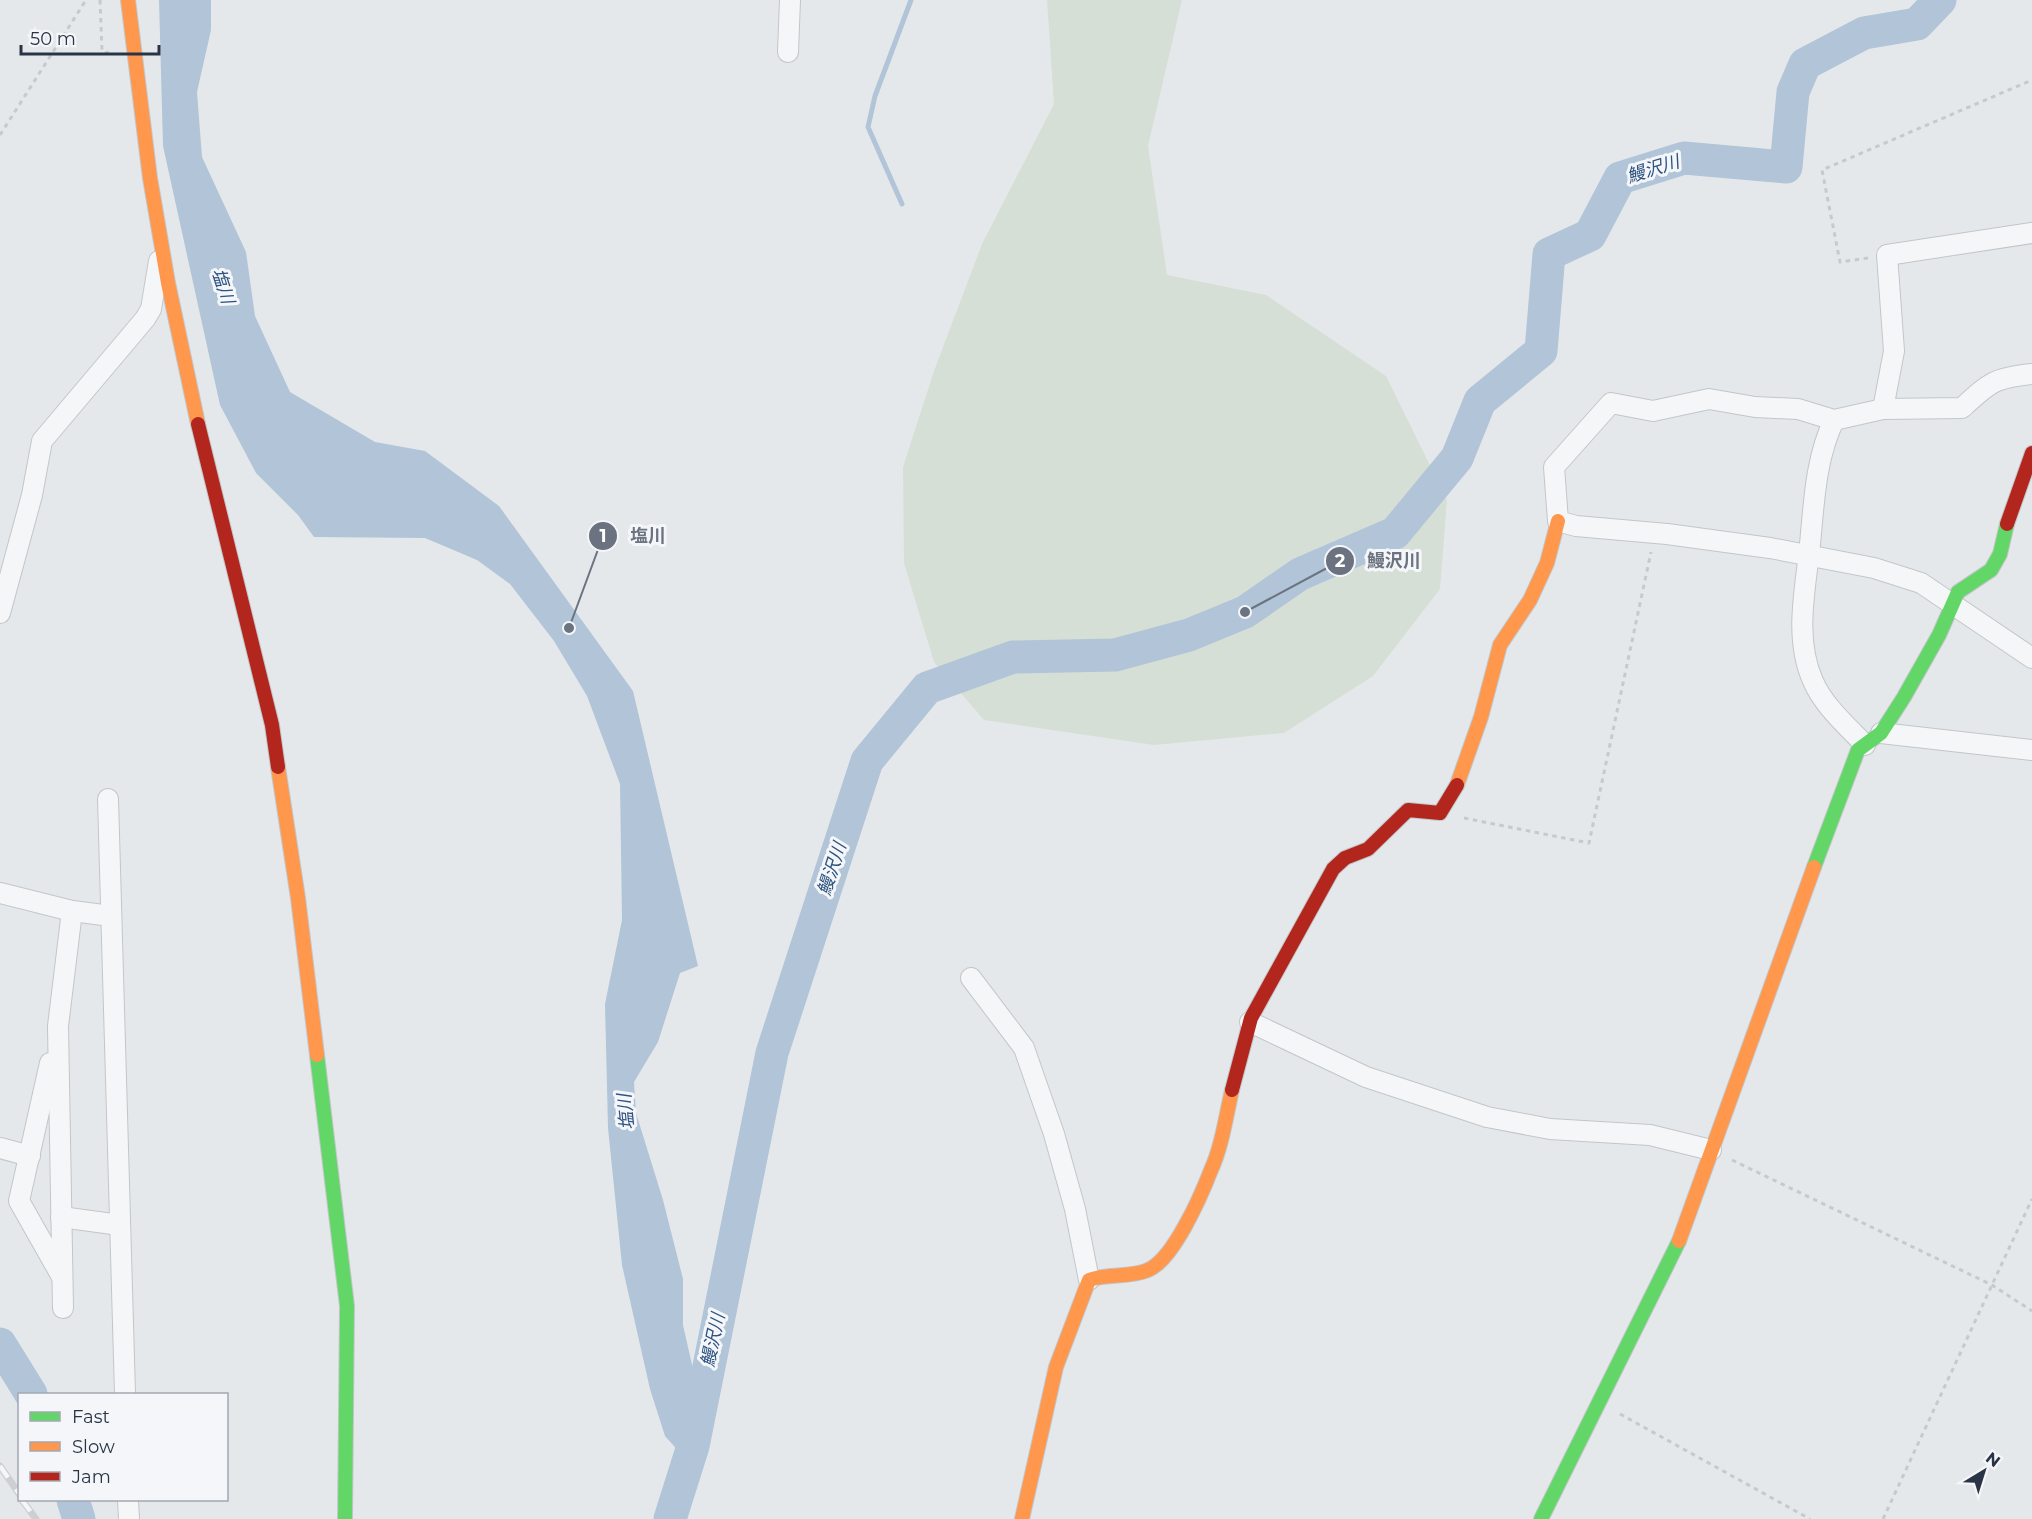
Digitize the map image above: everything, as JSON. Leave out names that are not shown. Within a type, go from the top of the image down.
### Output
[{"type":"street","points":[[128,0],[150,178],[162,243],[201,439],[272,726],[298,898],[347,1306],[345,1519]]},
{"type":"street","points":[[788,52],[790,0]]},
{"type":"street","points":[[1883,409],[1894,351],[1887,255],[2032,233]]},
{"type":"street","points":[[0,613],[32,495],[42,441],[145,319],[151,309],[162,243]]},
{"type":"street","points":[[1089,1280],[1102,1275],[1147,1271],[1162,1261],[1177,1238],[1212,1169],[1250,1022],[1333,869],[1345,858],[1368,849],[1408,810],[1440,813],[1457,784],[1481,717],[1500,645],[1530,600],[1547,563],[1557,521],[1554,467],[1611,403],[1653,411],[1709,399],[1755,407],[1798,409],[1834,420],[1883,409],[1962,408],[1991,382],[2003,377],[2032,374]]},
{"type":"street","points":[[1834,420],[1824,442],[1816,474],[1802,630],[1813,681],[1831,709],[1873,739],[2032,750]]},
{"type":"street","points":[[1541,1519],[1677,1247],[1858,750],[1873,739],[1904,697],[1958,592],[1991,570],[2000,554],[2009,515],[2032,453]]},
{"type":"street","points":[[1557,521],[1575,526],[1655,533],[1809,555],[1874,568],[1921,583],[2032,658]]},
{"type":"street","points":[[108,799],[125,1393]]},
{"type":"street","points":[[0,893],[72,911],[111,916]]},
{"type":"street","points":[[62,1278],[19,1201],[58,1031],[72,911]]},
{"type":"street","points":[[971,978],[1024,1048],[1063,1166],[1089,1280],[1077,1304],[1043,1418],[1022,1519]]},
{"type":"street","points":[[1250,1022],[1366,1077],[1487,1117],[1550,1129],[1650,1134],[1711,1150]]},
{"type":"street","points":[[58,1031],[63,1308]]},
{"type":"street","points":[[0,1148],[30,1156]]},
{"type":"street","points":[[61,1217],[120,1225]]},
{"type":"street","points":[[128,1501],[129,1519]]},
{"type":"path","points":[[0,135],[86,0]]},
{"type":"path","points":[[1887,255],[1840,262],[1822,170],[2032,80]]},
{"type":"path","points":[[1440,813],[1589,843],[1655,533]]},
{"type":"path","points":[[1711,1150],[1992,1285],[2032,1311]]},
{"type":"path","points":[[1883,1519],[2032,1199]]},
{"type":"path","points":[[1598,1401],[1810,1519]]},
{"type":"shaded area","points":[[1047,0],[1182,0],[1148,146],[1167,275],[1266,295],[1386,376],[1447,500],[1440,589],[1373,676],[1284,733],[1154,745],[984,720],[934,662],[904,563],[903,467],[934,371],[982,244],[1054,104]]},
{"type":"water","points":[[159,0],[211,0],[211,30],[197,92],[202,157],[246,252],[255,316],[290,392],[375,442],[425,451],[499,506],[633,691],[698,966],[680,973],[658,1042],[634,1082],[636,1113],[663,1200],[683,1279],[683,1325],[695,1378],[712,1403],[686,1519],[659,1519],[682,1455],[665,1436],[650,1389],[622,1265],[608,1128],[605,1004],[622,920],[620,784],[587,696],[554,641],[510,584],[477,560],[425,538],[314,537],[298,515],[256,473],[220,405],[163,146]]},
{"type":"waterway","points":[[902,204],[868,127],[875,96],[911,0]]},
{"type":"waterway","name":"鰻沢川","points":[[670,1519],[693,1446],[772,1053],[867,761],[927,688],[1013,657],[1115,655],[1189,635],[1245,612],[1300,574],[1395,533],[1457,458],[1480,401],[1541,351],[1549,254],[1590,235],[1620,178],[1684,158],[1786,167],[1793,92],[1805,64],[1864,33],[1917,24],[1940,0]]},
{"type":"waterway","points":[[0,1344],[30,1393]]},
{"type":"waterway","points":[[73,1501],[79,1519]]},
{"type":"railway","points":[[0,1466],[18,1492]]},
{"type":"railway","points":[[23,1501],[36,1519]]},
{"type":"traffic: fast","points":[[1814,867],[1858,750],[1881,733],[1904,697],[1939,635],[1958,592],[1991,570],[2000,554],[2007,524]]},
{"type":"traffic: fast","points":[[317,1055],[347,1306],[345,1519]]},
{"type":"traffic: fast","points":[[1541,1519],[1679,1241]]},
{"type":"traffic: slow","points":[[128,0],[150,178],[168,283],[198,424]]},
{"type":"traffic: slow","points":[[1457,785],[1481,717],[1500,645],[1530,600],[1547,563],[1558,521]]},
{"type":"traffic: slow","points":[[278,767],[298,898],[317,1055]]},
{"type":"traffic: slow","points":[[1679,1241],[1814,867]]},
{"type":"traffic: slow","points":[[1022,1519],[1056,1367],[1089,1280],[1148,1270],[1167,1254],[1185,1226],[1215,1161],[1232,1090]]},
{"type":"traffic: jam","points":[[198,424],[272,725],[278,767]]},
{"type":"traffic: jam","points":[[2007,524],[2032,453]]},
{"type":"traffic: jam","points":[[1232,1090],[1251,1018],[1333,869],[1345,858],[1368,849],[1408,810],[1440,813],[1457,785]]},
{"type":"place","name":"鰻沢川","points":[[1245,612]]},
{"type":"place","name":"塩川","points":[[569,628]]}]
